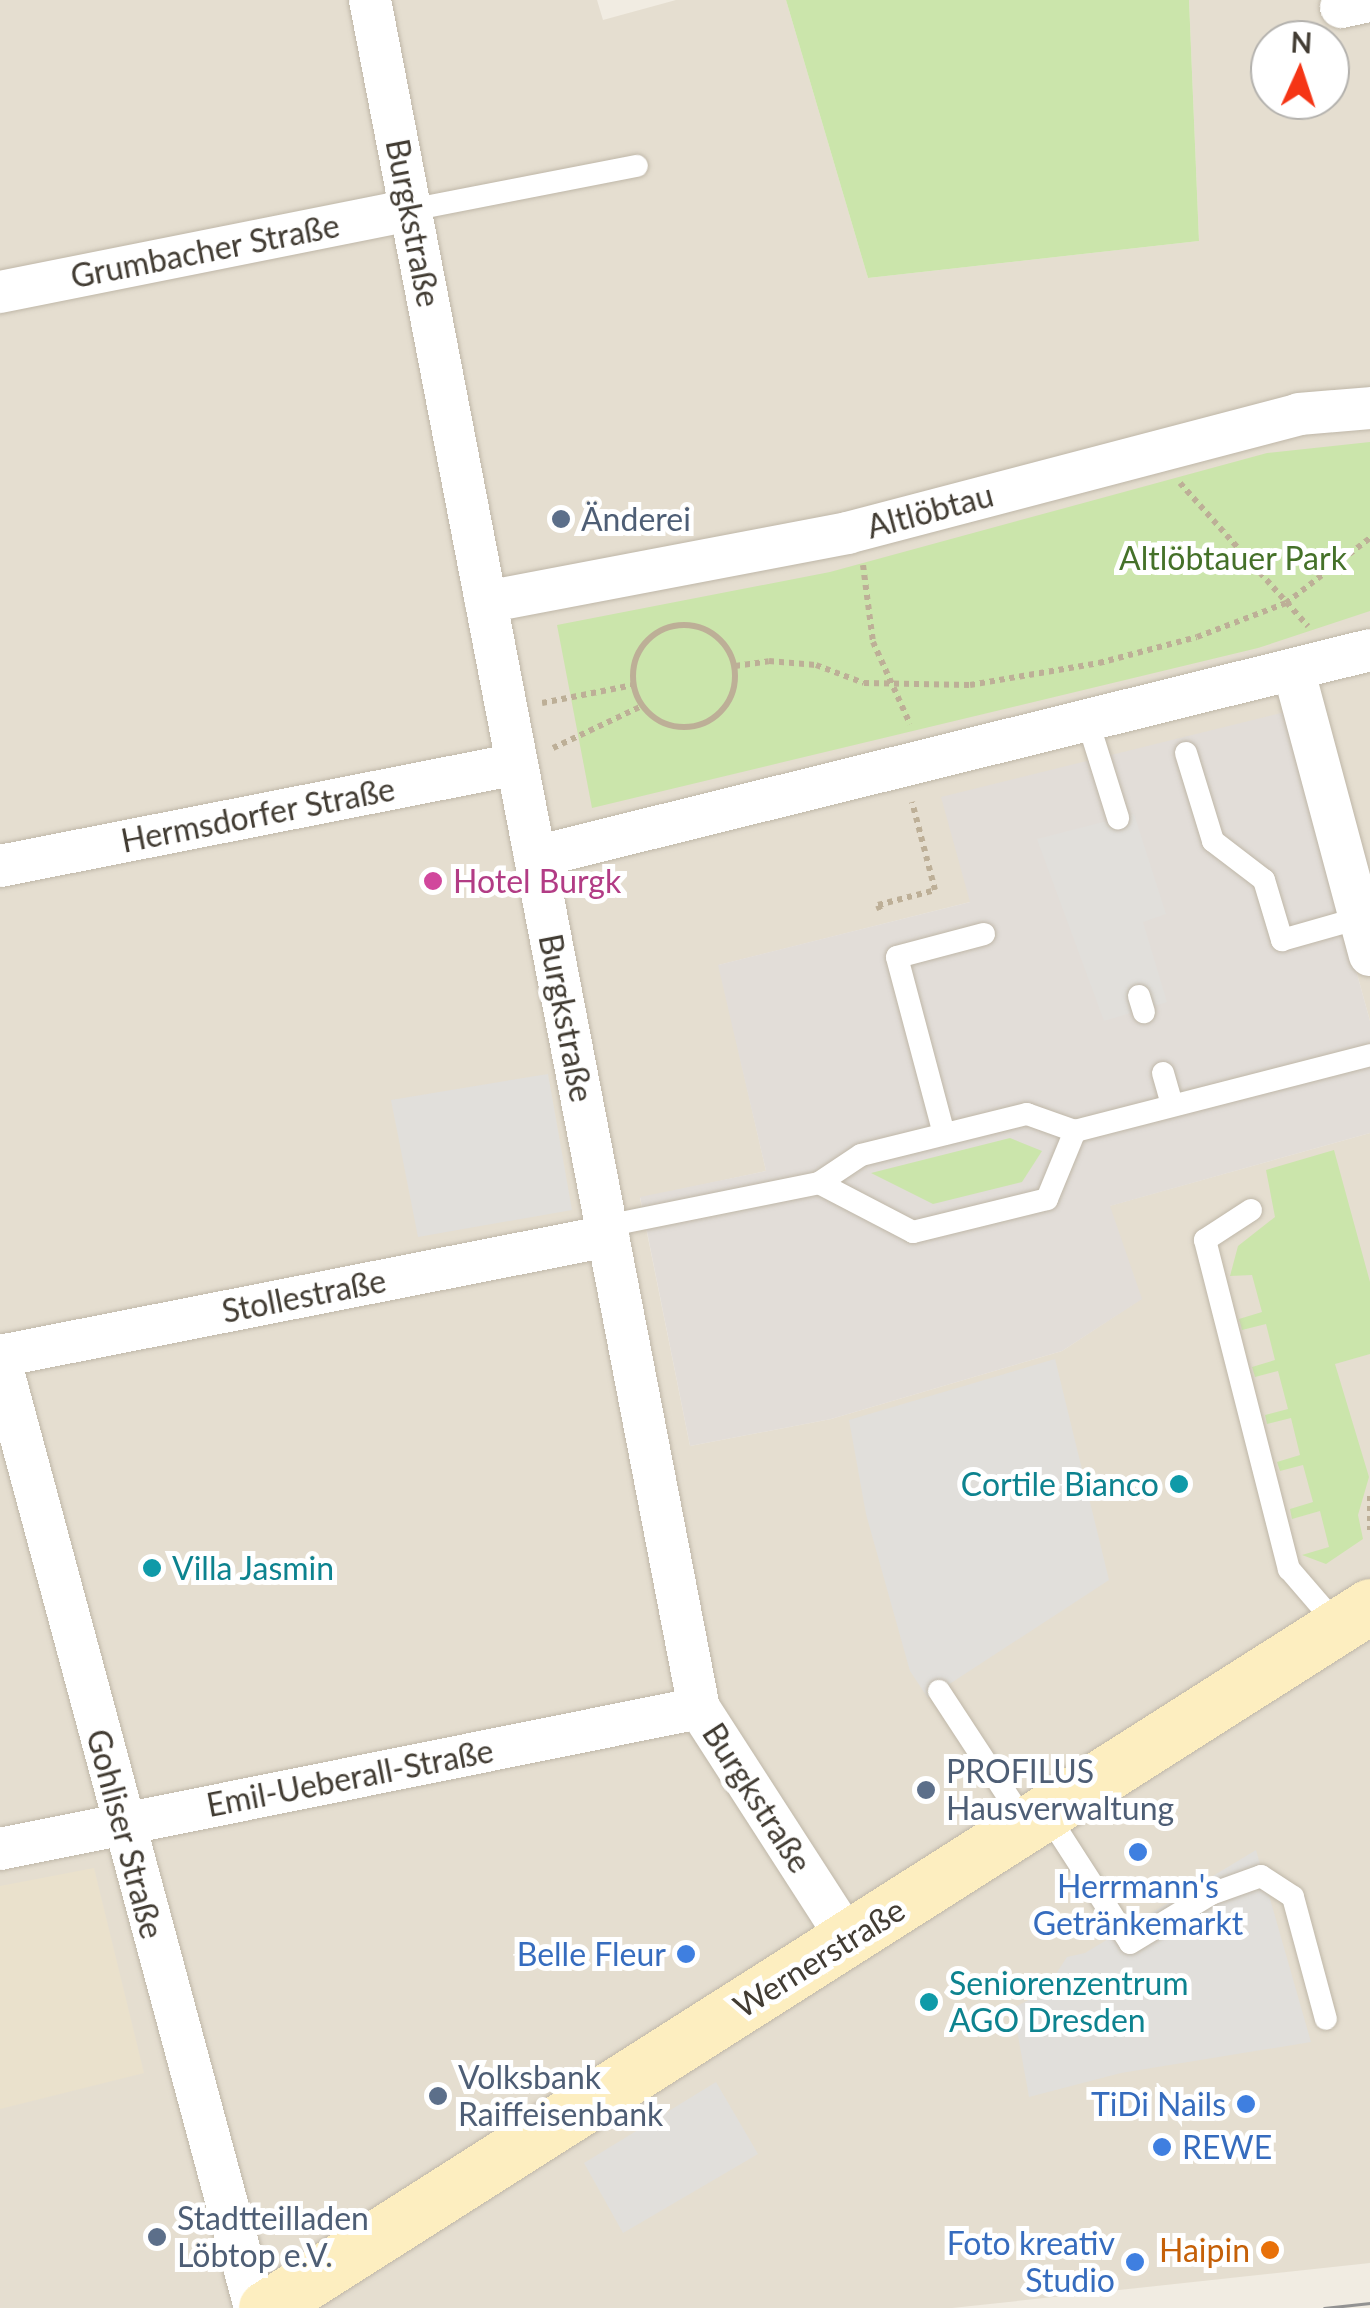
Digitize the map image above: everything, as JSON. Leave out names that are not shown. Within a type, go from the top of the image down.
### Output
[{"type":"street","name":"Burgkstraße","points":[[370,0],[699,1708],[848,1939]]},
{"type":"street","name":"Grumbacher Straße","points":[[0,292],[410,210]]},
{"type":"street","name":"Altlöbtau","points":[[486,602],[848,533],[1298,414],[1370,408]]},
{"type":"street","points":[[535,857],[1294,672],[1370,650]]},
{"type":"street","points":[[1294,672],[1365,936]]},
{"type":"street","name":"Hermsdorfer Straße","points":[[0,866],[516,764]]},
{"type":"street","name":"Stollestraße","points":[[0,1358],[607,1231]]},
{"type":"street","name":"Gohliser Straße","points":[[0,1358],[255,2308]]},
{"type":"street","name":"Wernerstraße","points":[[266,2308],[1354,1616]]},
{"type":"street","name":"Emil-Ueberall-Straße","points":[[0,1849],[699,1708]]},
{"type":"lane","points":[[410,210],[637,166]]},
{"type":"lane","points":[[1088,722],[1118,818]]},
{"type":"lane","points":[[1186,753],[1213,841],[1264,880],[1282,940],[1365,936]]},
{"type":"lane","points":[[944,1134],[897,957],[984,934]]},
{"type":"lane","points":[[607,1231],[819,1183],[861,1154],[1027,1114],[1076,1131],[1370,1056]]},
{"type":"lane","points":[[1163,1072],[1172,1104]]},
{"type":"lane","points":[[819,1183],[913,1232],[1047,1199],[1076,1131]]},
{"type":"lane","points":[[1251,1210],[1205,1240],[1288,1569],[1354,1616]]},
{"type":"lane","points":[[939,1692],[1130,1943],[1211,1894],[1261,1876],[1293,1897],[1326,2019]]},
{"type":"path","points":[[1152,453],[1306,624]]},
{"type":"path","points":[[735,666],[816,665],[890,686],[970,686],[1099,662],[1197,637],[1286,603],[1370,538]]},
{"type":"path","points":[[866,575],[872,642],[907,720]]},
{"type":"path","points":[[675,625],[707,629],[720,638],[735,666],[730,701],[704,724],[670,726],[642,706],[634,685],[647,640],[675,625]]},
{"type":"path","points":[[506,709],[634,685]]},
{"type":"path","points":[[516,764],[642,706]]},
{"type":"path","points":[[880,910],[878,905],[935,890],[903,767]]},
{"type":"path","points":[[1370,1496],[1370,1530]]},
{"type":"shaded area","points":[[0,0],[597,0],[603,20],[676,0],[786,0],[868,278],[1199,241],[1189,0],[1370,0],[1370,1021],[1285,713],[970,902],[719,965],[766,1171],[640,1198],[690,1446],[831,1419],[1062,1351],[1141,1299],[1109,1206],[1370,1133],[1370,2263],[952,2308],[0,2308]]},
{"type":"shaded area","points":[[1285,712],[1370,1021],[1370,1133],[1110,1206],[1142,1299],[1062,1351],[831,1419],[690,1446],[640,1197],[766,1171],[718,965],[970,902],[941,797]]},
{"type":"shaded area","points":[[1134,814],[1166,914],[1143,922],[1167,1002],[1104,1021],[1037,839]]},
{"type":"shaded area","points":[[548,1074],[572,1210],[418,1237],[391,1100]]},
{"type":"shaded area","points":[[1055,1359],[1109,1580],[928,1698],[910,1671],[866,1514],[849,1420]]},
{"type":"shaded area","points":[[1256,1850],[1311,2042],[1121,2073],[1029,2097],[1013,2008],[1044,1992],[1067,1957],[1085,1953]]},
{"type":"shaded area","points":[[94,1868],[144,2073],[0,2109],[0,1886]]},
{"type":"shaded area","points":[[716,2082],[758,2154],[623,2233],[584,2163]]},
{"type":"green space","points":[[786,0],[1189,0],[1199,241],[868,278]]},
{"type":"green space","name":"Altlöbtauer Park","points":[[1370,442],[1370,611],[1258,648],[592,808],[557,625],[830,572],[1267,453]]},
{"type":"green space","points":[[1010,1138],[1042,1151],[1022,1182],[933,1204],[871,1173]]},
{"type":"green space","points":[[1334,1150],[1370,1282],[1370,1354],[1335,1364],[1369,1477],[1358,1515],[1363,1539],[1326,1564],[1302,1555],[1329,1547],[1320,1511],[1292,1519],[1290,1509],[1313,1502],[1303,1465],[1280,1471],[1277,1462],[1300,1455],[1291,1418],[1267,1424],[1265,1415],[1288,1409],[1278,1371],[1255,1377],[1252,1367],[1275,1360],[1266,1324],[1242,1330],[1239,1319],[1262,1312],[1252,1275],[1230,1276],[1238,1246],[1275,1217],[1266,1170]]},
{"type":"tram line","points":[[1324,2308],[1370,2303]]},
{"type":"place","name":"Änderei","points":[[561,519]]},
{"type":"place","name":"Hotel Burgk","points":[[433,881]]},
{"type":"place","name":"Cortile Bianco","points":[[1179,1484]]},
{"type":"place","name":"Villa Jasmin","points":[[152,1568]]},
{"type":"place","name":"PROFILUS Hausverwaltung","points":[[926,1790]]},
{"type":"place","name":"Herrmann's Getränkemarkt","points":[[1138,1852]]},
{"type":"place","name":"Belle Fleur","points":[[686,1954]]},
{"type":"place","name":"Seniorenzentrum AGO Dresden","points":[[929,2002]]},
{"type":"place","name":"Volksbank Raiffeisenbank","points":[[438,2096]]},
{"type":"place","name":"TiDi Nails","points":[[1246,2104]]},
{"type":"place","name":"REWE","points":[[1162,2147]]},
{"type":"place","name":"Stadtteilladen Löbtop e.V.","points":[[157,2237]]},
{"type":"place","name":"Haipin","points":[[1270,2250]]},
{"type":"place","name":"Foto kreativ Studio","points":[[1135,2262]]}]
